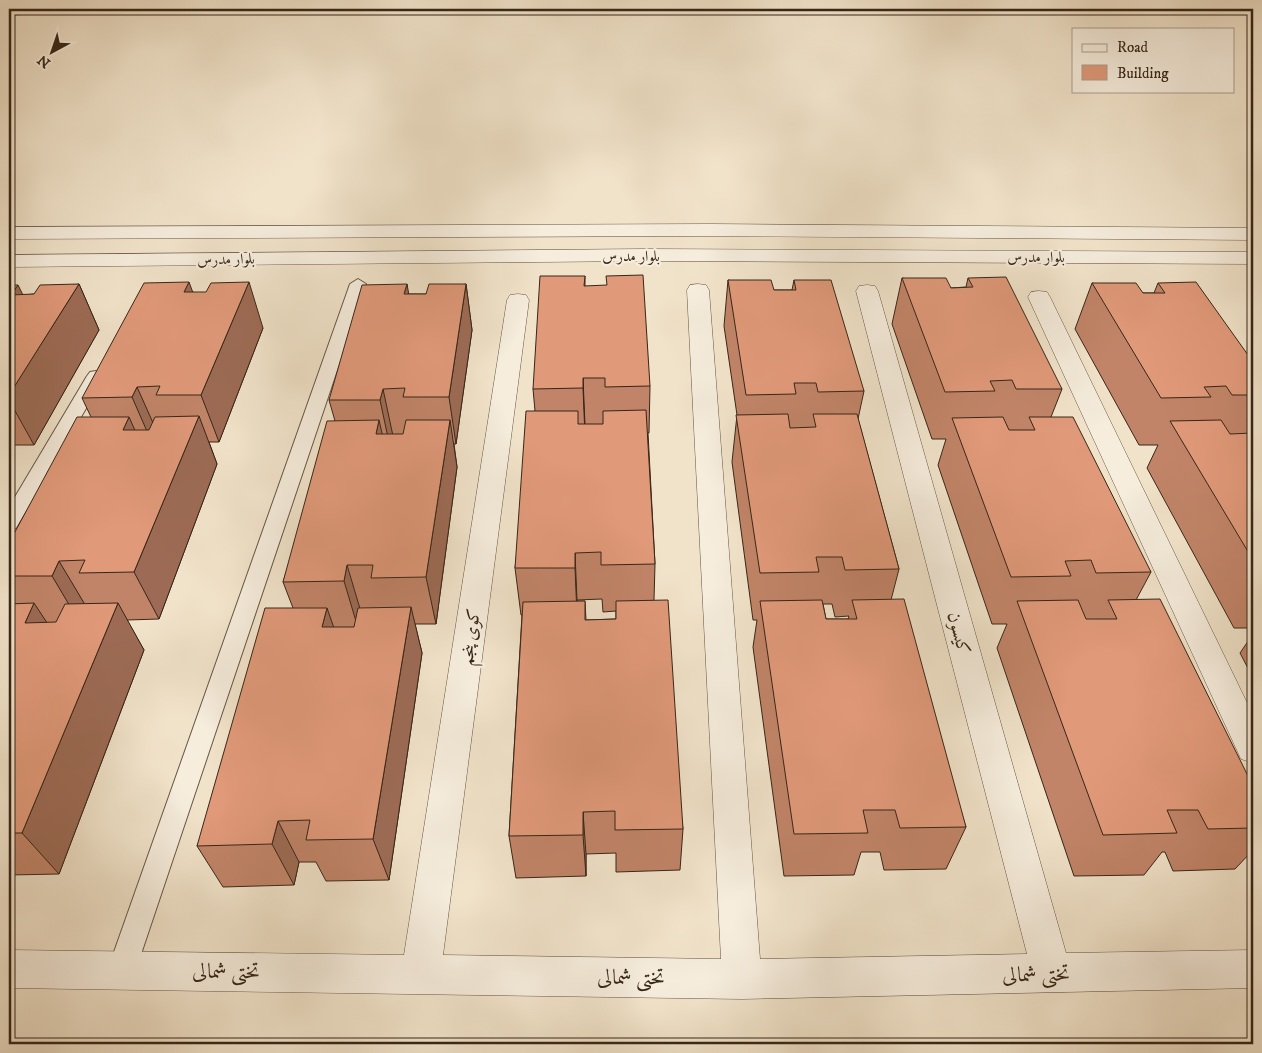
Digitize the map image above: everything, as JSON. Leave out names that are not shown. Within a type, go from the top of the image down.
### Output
[{"type":"street","points":[[9,11],[68,9]]},
{"type":"street","name":"بلوار مدرس","points":[[9,232],[711,230],[1253,234]]},
{"type":"street","name":"بلوار مدرس","points":[[9,261],[635,256],[1253,258]]},
{"type":"street","points":[[698,290],[742,979]]},
{"type":"street","name":"کیسون","points":[[867,292],[1052,974]]},
{"type":"street","points":[[1039,297],[1253,749]]},
{"type":"street","name":"کوی پنجم","points":[[421,974],[518,300]]},
{"type":"street","name":"تختی شمالی","points":[[9,969],[122,969],[742,979],[1253,969]]},
{"type":"lane","points":[[122,969],[358,284]]},
{"type":"lane","points":[[9,523],[105,361]]},
{"type":"building","points":[[643,275],[650,386],[605,387],[605,378],[583,378],[583,388],[533,389],[540,276],[585,276],[584,286],[607,285],[606,276]]},
{"type":"building","points":[[1006,277],[1062,389],[1016,389],[1012,380],[990,381],[995,391],[945,392],[902,278],[946,278],[951,288],[973,287],[968,278]]},
{"type":"building","points":[[728,280],[771,280],[774,290],[796,290],[794,280],[831,280],[864,391],[818,392],[816,383],[794,383],[796,394],[746,395]]},
{"type":"building","points":[[189,282],[184,292],[206,292],[211,283],[249,282],[201,395],[156,395],[160,386],[137,387],[132,397],[82,398],[144,283]]},
{"type":"building","points":[[1196,282],[1253,362],[1253,395],[1232,395],[1226,386],[1204,387],[1211,397],[1161,398],[1092,283],[1136,283],[1143,293],[1165,293],[1158,283]]},
{"type":"building","points":[[79,284],[9,395],[9,285],[18,285],[11,295],[34,294],[40,285]]},
{"type":"building","points":[[407,284],[404,294],[426,294],[429,284],[466,284],[449,397],[403,397],[405,388],[383,389],[380,400],[329,400],[362,285]]},
{"type":"building","points":[[646,410],[655,564],[601,565],[601,552],[575,553],[575,568],[515,568],[526,411],[578,411],[578,424],[603,424],[603,411]]},
{"type":"building","points":[[788,414],[790,428],[816,427],[813,414],[857,414],[899,569],[845,570],[842,557],[816,557],[819,572],[760,573],[736,415]]},
{"type":"building","points":[[199,416],[134,572],[79,573],[85,560],[59,561],[52,576],[9,576],[9,543],[77,417],[129,417],[123,430],[149,430],[155,417]]},
{"type":"building","points":[[1003,417],[1009,430],[1035,430],[1029,417],[1073,417],[1151,572],[1096,573],[1091,560],[1065,561],[1071,576],[1011,577],[952,418]]},
{"type":"building","points":[[379,420],[376,434],[403,434],[406,420],[450,420],[426,577],[371,578],[373,565],[347,565],[344,581],[283,582],[327,421]]},
{"type":"building","points":[[1221,420],[1230,434],[1253,433],[1253,560],[1170,421]]},
{"type":"building","points":[[1247,420],[1253,420],[1253,429]]},
{"type":"building","points":[[904,599],[966,827],[900,828],[895,810],[863,810],[868,833],[794,834],[760,601],[822,600],[826,619],[857,619],[852,600]]},
{"type":"building","points":[[1160,599],[1253,786],[1253,828],[1208,829],[1198,810],[1167,810],[1177,833],[1103,835],[1017,601],[1078,600],[1086,619],[1117,619],[1108,600]]},
{"type":"building","points":[[668,600],[683,829],[615,830],[615,811],[583,812],[583,835],[509,836],[523,602],[585,601],[585,620],[616,619],[616,601]]},
{"type":"building","points":[[34,603],[25,623],[56,622],[65,604],[118,603],[22,833],[9,833],[9,604]]},
{"type":"building","points":[[411,607],[373,839],[306,840],[310,820],[278,821],[272,844],[197,846],[265,608],[327,608],[322,627],[354,627],[358,608]]}]
